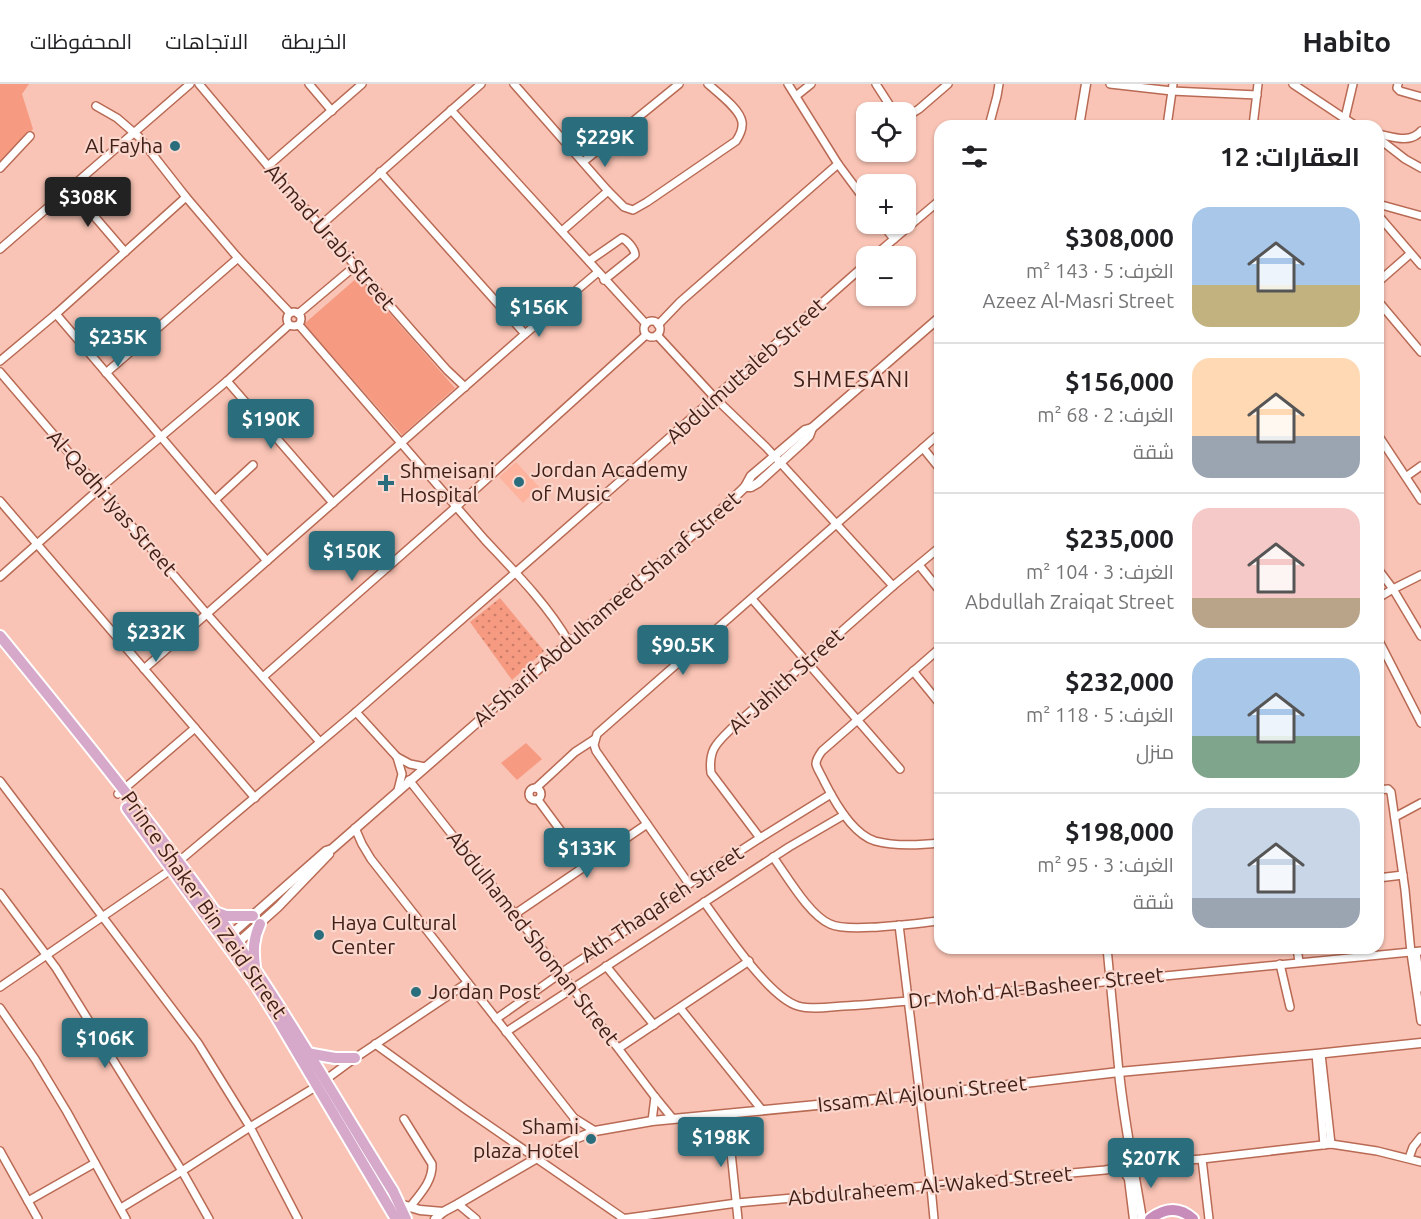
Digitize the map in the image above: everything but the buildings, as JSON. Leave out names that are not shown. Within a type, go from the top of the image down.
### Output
[{"type":"highway","points":[[1150,1219],[1170,1209],[1181,1211],[1193,1219]]},
{"type":"main road","name":"Prince Shaker Bin Zeid Street","points":[[0,636],[85,740],[120,792]]},
{"type":"main road","name":"Prince Shaker Bin Zeid Street","points":[[0,646],[120,792],[231,942],[256,971],[308,1053],[321,1083],[396,1219]]},
{"type":"main road","name":"Prince Shaker Bin Zeid Street","points":[[175,866],[214,912],[275,1015],[393,1191],[406,1219]]},
{"type":"main road","points":[[214,912],[256,920],[254,941],[256,971]]},
{"type":"main road","points":[[308,1053],[335,1058],[355,1058]]},
{"type":"street","points":[[0,249],[190,84]]},
{"type":"street","name":"Ahmad Urabi Street","points":[[199,84],[447,370],[465,387]]},
{"type":"street","points":[[309,84],[332,111]]},
{"type":"street","points":[[268,166],[362,84]]},
{"type":"street","points":[[321,225],[481,84]]},
{"type":"street","points":[[514,84],[624,207],[633,210],[736,141],[742,128],[739,114],[708,84]]},
{"type":"street","points":[[584,162],[679,84]]},
{"type":"street","points":[[788,84],[838,164],[856,188]]},
{"type":"street","points":[[796,96],[811,84]]},
{"type":"street","points":[[876,84],[888,102]]},
{"type":"street","points":[[916,110],[948,84]]},
{"type":"street","points":[[991,120],[999,84]]},
{"type":"street","points":[[1080,120],[1086,84]]},
{"type":"street","points":[[1110,84],[1257,95]]},
{"type":"street","points":[[1254,120],[1258,84]]},
{"type":"street","points":[[1293,84],[1348,120]]},
{"type":"street","points":[[1345,118],[1353,84]]},
{"type":"street","points":[[1398,84],[1397,88],[1400,91],[1421,97]]},
{"type":"street","points":[[1168,120],[1173,87]]},
{"type":"street","points":[[96,106],[117,118],[134,132],[238,258],[290,313],[298,314],[301,320],[299,325]]},
{"type":"street","points":[[451,110],[646,324]]},
{"type":"street","points":[[1384,137],[1407,139],[1418,135],[1421,131]]},
{"type":"street","points":[[0,168],[30,136]]},
{"type":"street","points":[[1384,141],[1405,159],[1421,168]]},
{"type":"street","points":[[658,325],[688,294],[838,164]]},
{"type":"street","points":[[380,172],[525,334]]},
{"type":"street","points":[[70,188],[125,252]]},
{"type":"street","points":[[562,231],[608,190]]},
{"type":"street","points":[[0,361],[186,197]]},
{"type":"street","points":[[886,246],[934,205]]},
{"type":"street","points":[[1384,206],[1421,216]]},
{"type":"street","points":[[1384,222],[1421,266]]},
{"type":"street","points":[[890,234],[894,239]]},
{"type":"street","points":[[589,261],[622,238],[626,240],[635,255],[604,280]]},
{"type":"street","points":[[1384,277],[1410,254]]},
{"type":"street","points":[[106,373],[238,258]]},
{"type":"street","points":[[298,314],[356,266]]},
{"type":"street","points":[[144,669],[598,272]]},
{"type":"street","name":"Abdulmuttaleb Street","points":[[0,987],[175,866],[356,712],[856,273]]},
{"type":"street","points":[[1384,308],[1420,350]]},
{"type":"street","points":[[290,313],[286,319],[289,325],[293,327],[299,325]]},
{"type":"street","points":[[56,314],[267,561]]},
{"type":"street","points":[[646,324],[653,322],[660,329],[657,335],[650,337],[646,335]]},
{"type":"street","name":"Al-Sharif Abdulhameed Sharaf Street","points":[[256,920],[326,851],[332,849],[745,488],[758,483],[777,459],[806,439],[812,428],[934,322]]},
{"type":"street","points":[[646,324],[644,329],[646,335]]},
{"type":"street","points":[[1,577],[289,325]]},
{"type":"street","points":[[299,325],[515,573],[559,625],[569,642]]},
{"type":"street","points":[[263,677],[646,335]]},
{"type":"street","points":[[657,335],[715,398],[777,459],[893,586]]},
{"type":"street","name":"Al-Qadhi Iyas Street","points":[[0,372],[207,615],[320,742]]},
{"type":"street","points":[[227,381],[333,503]]},
{"type":"street","points":[[689,884],[596,752],[595,739],[602,728],[934,438]]},
{"type":"street","points":[[1384,443],[1421,500]]},
{"type":"street","points":[[923,448],[934,462]]},
{"type":"street","points":[[215,500],[254,465]]},
{"type":"street","points":[[1407,476],[1421,466]]},
{"type":"street","points":[[0,501],[255,798]]},
{"type":"street","name":"Al-Jahith Street","points":[[760,838],[711,773],[711,755],[734,726],[934,552]]},
{"type":"street","points":[[919,565],[934,584]]},
{"type":"street","points":[[1384,594],[1421,574]]},
{"type":"street","points":[[1384,577],[1421,636]]},
{"type":"street","points":[[752,599],[900,769]]},
{"type":"street","points":[[559,625],[578,634]]},
{"type":"street","points":[[1384,651],[1421,723]]},
{"type":"street","points":[[934,653],[822,751],[816,765],[844,815],[863,835],[886,843],[934,843]]},
{"type":"street","points":[[913,672],[934,697]]},
{"type":"street","points":[[356,712],[397,758],[410,764],[425,766]]},
{"type":"street","points":[[120,792],[195,728]]},
{"type":"street","points":[[586,865],[538,800],[542,794],[536,788],[575,752],[595,739]]},
{"type":"street","points":[[397,758],[402,774],[398,790]]},
{"type":"street","name":"Abdulhamed Shoman Street","points":[[410,780],[674,1119]]},
{"type":"street","points":[[0,781],[198,1043],[250,1127],[298,1219]]},
{"type":"street","points":[[1384,789],[1390,791],[1395,817],[1408,915],[1421,988]]},
{"type":"street","name":"Ath Thaqafeh Street","points":[[496,1019],[689,884],[831,794]]},
{"type":"street","points":[[1395,817],[1421,803]]},
{"type":"street","name":"Ath Thaqafeh Street","points":[[506,1032],[773,857],[844,815]]},
{"type":"street","points":[[515,914],[647,824]]},
{"type":"street","points":[[356,828],[371,859],[467,983],[574,1118],[595,1131]]},
{"type":"street","points":[[773,857],[813,911],[829,924],[850,927],[934,922]]},
{"type":"street","points":[[1384,877],[1403,875]]},
{"type":"street","points":[[0,893],[48,955],[183,1171],[209,1219]]},
{"type":"street","name":"Dr Moh'd Al-Basheer Street","points":[[704,902],[770,986],[782,997],[805,1007],[823,1008],[908,1001],[1416,952]]},
{"type":"street","points":[[231,942],[256,920]]},
{"type":"street","points":[[899,925],[934,1219]]},
{"type":"street","points":[[1416,952],[1421,1021]]},
{"type":"street","points":[[1108,954],[1119,1072],[1142,1219]]},
{"type":"street","points":[[1298,954],[1299,962]]},
{"type":"street","points":[[619,1048],[749,961]]},
{"type":"street","points":[[1280,964],[1290,1007]]},
{"type":"street","points":[[606,966],[654,1025]]},
{"type":"street","points":[[121,1208],[321,1083],[467,983]]},
{"type":"street","points":[[0,1008],[35,1059],[126,1219]]},
{"type":"street","points":[[680,1008],[762,1110]]},
{"type":"street","name":"Issam Al Ajlouni Street","points":[[435,1219],[442,1212],[537,1158],[595,1131],[652,1121],[1421,1043]]},
{"type":"street","points":[[375,1044],[622,1219]]},
{"type":"street","points":[[1318,1054],[1328,1144]]},
{"type":"street","points":[[652,1121],[655,1097]]},
{"type":"street","points":[[727,1114],[738,1219]]},
{"type":"street","points":[[574,1118],[575,1139]]},
{"type":"street","points":[[404,1119],[432,1164],[428,1181],[407,1206],[442,1212]]},
{"type":"street","points":[[1409,1158],[1413,1147],[1421,1137]]},
{"type":"street","points":[[1134,1219],[1129,1179],[1122,1167],[1131,1160],[1202,1159],[1328,1144],[1421,1162]]},
{"type":"street","points":[[0,1151],[38,1219]]},
{"type":"street","points":[[1202,1159],[1209,1219]]},
{"type":"street","points":[[28,1201],[95,1162]]},
{"type":"street","name":"Abdulraheem Al-Waked Street","points":[[622,1219],[737,1203],[1122,1167]]},
{"type":"street","points":[[458,1204],[476,1219]]},
{"type":"shaded area","points":[[0,84],[29,84],[22,94],[33,129],[0,164]]},
{"type":"shaded area","points":[[358,277],[455,388],[402,435],[304,324]]},
{"type":"shaded area","name":"Jordan Academy of Music","points":[[516,462],[539,487],[523,503],[499,477]]},
{"type":"shaded area","points":[[500,598],[544,651],[512,680],[470,622]]},
{"type":"shaded area","points":[[526,743],[542,759],[517,780],[501,763]]},
{"type":"place","name":"Al Fayha","points":[[175,146]]},
{"type":"place","name":"Jordan Academy of Music","points":[[519,482]]},
{"type":"place","name":"Shmeisani Hospital","points":[[386,483]]},
{"type":"place","name":"Haya Cultural Center","points":[[319,935]]},
{"type":"place","name":"Jordan Post","points":[[416,992]]},
{"type":"place","name":"Shami plaza Hotel","points":[[591,1139]]},
{"type":"district","name":"SHMESANI","points":[[852,379]]}]
